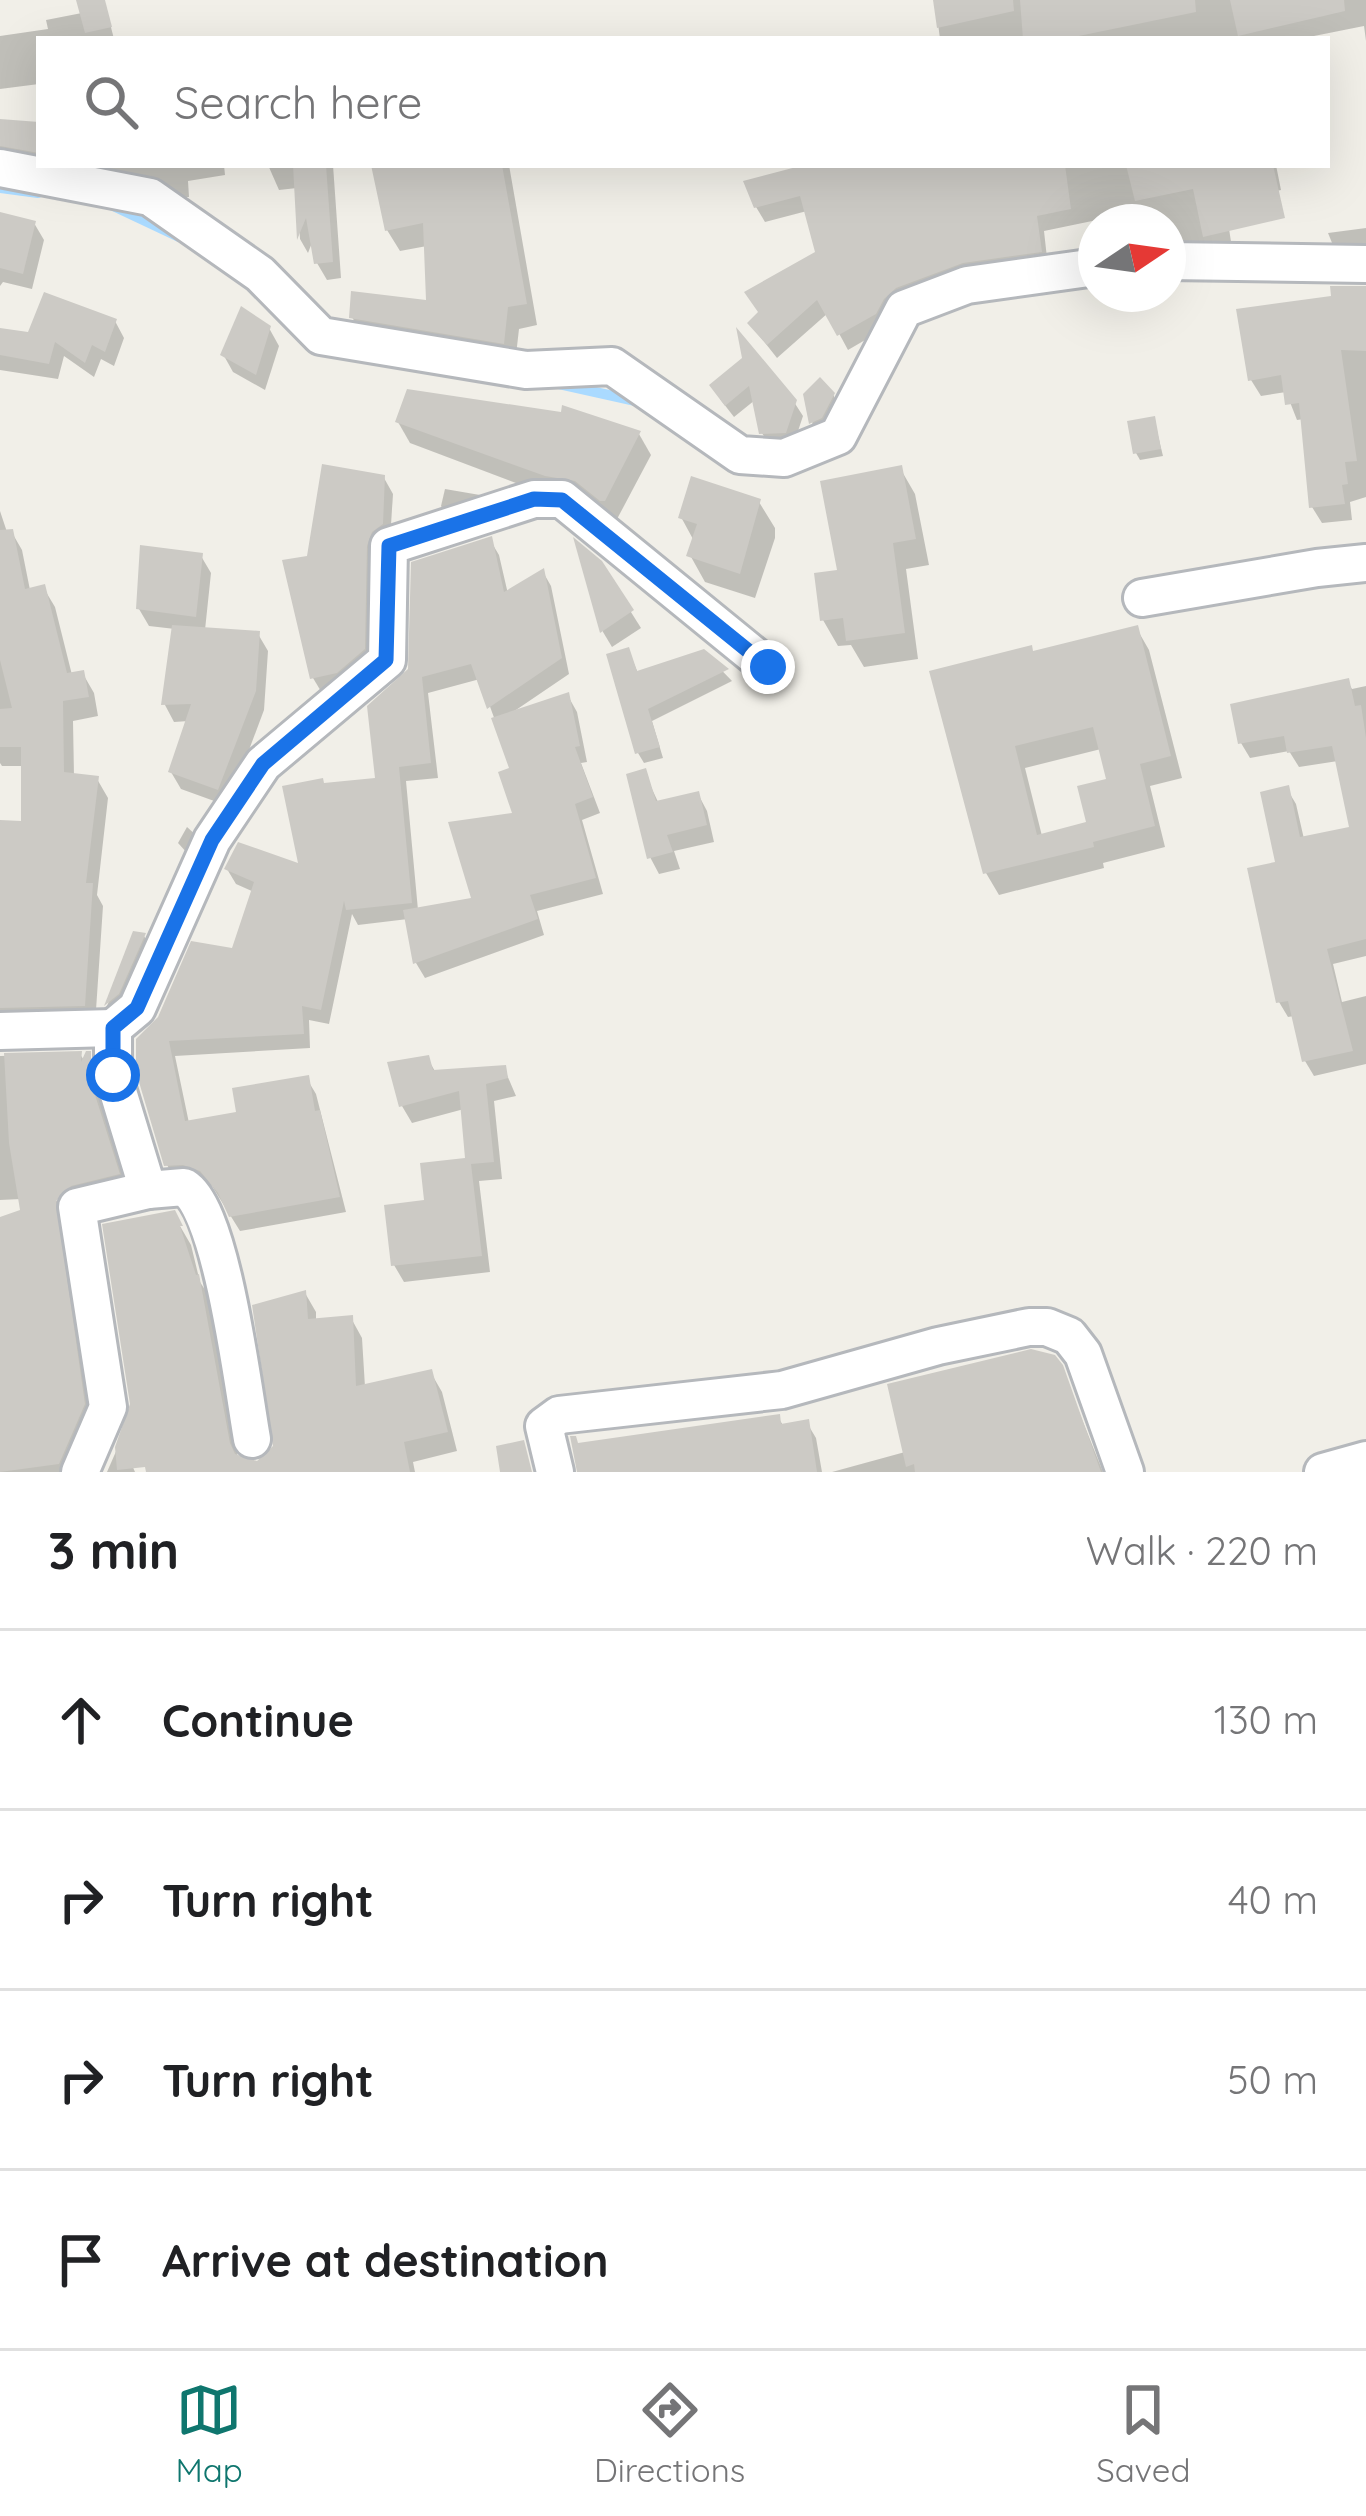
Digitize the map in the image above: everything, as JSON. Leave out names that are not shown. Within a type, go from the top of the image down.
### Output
[{"type":"street","points":[[0,168],[150,197],[260,274],[321,336],[526,370],[612,366],[740,455],[784,458],[838,436],[904,309],[967,285],[1078,270]]},
{"type":"street","points":[[1186,261],[1366,264]]},
{"type":"street","points":[[0,1031],[113,1028],[137,1008],[212,840],[263,764],[386,660],[389,546],[534,499],[562,500],[768,667]]},
{"type":"street","points":[[1142,598],[1366,563]]},
{"type":"street","points":[[113,1028],[113,1075],[148,1190]]},
{"type":"street","points":[[80,1472],[108,1407],[77,1207],[148,1190],[184,1187],[205,1210],[218,1251],[252,1438]]},
{"type":"street","points":[[555,1472],[544,1426],[559,1414],[782,1390],[861,1365],[1029,1327],[1048,1327],[1070,1336],[1083,1354],[1125,1472]]},
{"type":"street","points":[[1323,1472],[1366,1460]]},
{"type":"building","points":[[76,0],[105,0],[112,27],[85,33]]},
{"type":"building","points":[[933,0],[1013,0],[1014,11],[937,28]]},
{"type":"building","points":[[1020,0],[1195,0],[1196,12],[1079,36],[1023,36]]},
{"type":"building","points":[[1230,0],[1344,0],[1345,11],[1238,36]]},
{"type":"building","points":[[0,119],[36,122],[36,152],[0,146]]},
{"type":"building","points":[[293,168],[326,168],[333,262],[314,264],[306,218],[297,240]]},
{"type":"building","points":[[372,168],[503,168],[527,304],[508,307],[504,344],[349,318],[351,291],[426,300],[423,223],[385,231]]},
{"type":"building","points":[[793,168],[1065,168],[1071,209],[1037,216],[1042,252],[963,263],[896,288],[876,314],[837,336],[817,300],[767,345],[747,323],[758,312],[744,292],[815,252],[800,196],[754,208],[743,181]]},
{"type":"building","points":[[1127,168],[1274,168],[1285,218],[1203,237],[1193,189],[1135,201]]},
{"type":"building","points":[[0,212],[36,221],[23,274],[0,268]]},
{"type":"building","points":[[1330,286],[1366,286],[1366,351],[1341,350],[1357,461],[1345,462],[1345,504],[1309,508],[1299,403],[1285,405],[1281,375],[1248,381],[1236,309],[1331,296]]},
{"type":"building","points":[[44,292],[117,319],[105,352],[92,345],[85,363],[55,342],[49,364],[0,355],[0,328],[28,332]]},
{"type":"building","points":[[241,306],[271,326],[256,375],[220,355]]},
{"type":"building","points":[[736,327],[797,400],[786,433],[759,434],[749,386],[725,406],[709,385],[742,358]]},
{"type":"building","points":[[820,377],[835,393],[822,418],[809,424],[803,394]]},
{"type":"building","points":[[407,389],[561,412],[562,405],[641,431],[605,501],[600,501],[575,481],[545,476],[395,422]]},
{"type":"building","points":[[1155,416],[1161,449],[1133,454],[1127,421]]},
{"type":"building","points":[[322,464],[385,475],[383,524],[372,532],[367,546],[365,649],[337,673],[310,679],[282,560],[307,556]]},
{"type":"building","points":[[902,465],[916,539],[893,543],[905,633],[846,641],[843,618],[820,621],[814,573],[837,570],[820,481]]},
{"type":"building","points":[[691,476],[761,499],[740,574],[686,556],[697,524],[678,518]]},
{"type":"building","points":[[13,529],[25,589],[45,584],[67,673],[84,670],[89,697],[63,701],[64,772],[99,776],[86,883],[93,883],[85,1006],[0,1008],[0,820],[21,821],[21,747],[0,747],[0,709],[12,708],[0,660],[0,530]]},
{"type":"building","points":[[492,536],[504,592],[544,568],[562,658],[487,709],[471,664],[422,677],[431,763],[399,767],[412,903],[346,910],[344,901],[321,1010],[302,1006],[304,1034],[169,1041],[185,1121],[236,1112],[232,1088],[309,1075],[340,1197],[229,1217],[200,1171],[183,1165],[164,1166],[136,1072],[136,1039],[158,1017],[191,941],[232,948],[254,882],[224,869],[238,842],[298,863],[282,786],[323,778],[324,783],[375,778],[367,706],[408,669],[411,562]]},
{"type":"building","points":[[573,537],[602,561],[634,610],[600,633]]},
{"type":"building","points":[[140,545],[203,553],[196,617],[136,609]]},
{"type":"building","points":[[172,625],[260,631],[256,691],[218,790],[168,772],[191,704],[161,705]]},
{"type":"building","points":[[1138,625],[1171,756],[1140,764],[1155,826],[1093,842],[1094,847],[983,874],[929,671],[1032,645],[1033,651]],"holes":[[[1093,727],[1106,779],[1077,786],[1086,822],[1037,835],[1015,746]]]},
{"type":"building","points":[[629,647],[637,671],[704,649],[729,669],[648,709],[660,747],[635,754],[606,654]]},
{"type":"building","points":[[1349,678],[1355,706],[1361,705],[1366,738],[1366,939],[1327,949],[1353,1051],[1302,1062],[1288,1001],[1276,1003],[1247,868],[1275,862],[1260,792],[1289,785],[1300,837],[1349,827],[1332,746],[1287,753],[1284,736],[1238,744],[1230,704]]},
{"type":"building","points":[[569,692],[580,746],[575,747],[593,797],[575,804],[596,878],[530,895],[538,919],[413,964],[403,910],[471,898],[448,822],[512,813],[498,772],[509,768],[491,718]]},
{"type":"building","points":[[646,768],[656,801],[699,791],[707,825],[667,835],[673,852],[647,859],[626,774]]},
{"type":"building","points":[[133,931],[146,933],[119,994],[104,1006]]},
{"type":"building","points":[[82,1051],[81,1062],[86,1051],[91,1051],[91,1082],[120,1174],[71,1186],[56,1201],[85,1404],[59,1464],[0,1472],[0,1217],[20,1210],[9,1143],[4,1053]]},
{"type":"building","points":[[429,1055],[433,1070],[506,1065],[508,1078],[486,1084],[494,1162],[471,1164],[482,1256],[391,1266],[384,1205],[424,1200],[420,1163],[465,1158],[459,1091],[399,1107],[387,1062]]},
{"type":"building","points":[[175,1210],[199,1274],[235,1454],[257,1461],[273,1446],[252,1305],[306,1290],[308,1319],[353,1315],[356,1386],[432,1369],[448,1432],[404,1442],[410,1472],[117,1470],[115,1447],[130,1404],[102,1224]]},
{"type":"building","points":[[1031,1349],[1055,1355],[1063,1365],[1101,1472],[915,1472],[914,1464],[906,1467],[887,1384]]},
{"type":"building","points":[[780,1414],[781,1424],[809,1419],[817,1472],[577,1472],[570,1436],[576,1436],[578,1443]]},
{"type":"building","points":[[524,1440],[532,1472],[500,1472],[496,1446]]},
{"type":"waterway","points":[[0,188],[38,193]]},
{"type":"waterway","points":[[109,204],[179,237]]},
{"type":"waterway","points":[[559,384],[640,402]]},
{"type":"route","points":[[113,1075],[113,1028],[137,1008],[212,840],[263,764],[386,660],[389,546],[534,499],[562,500],[768,667]]}]
